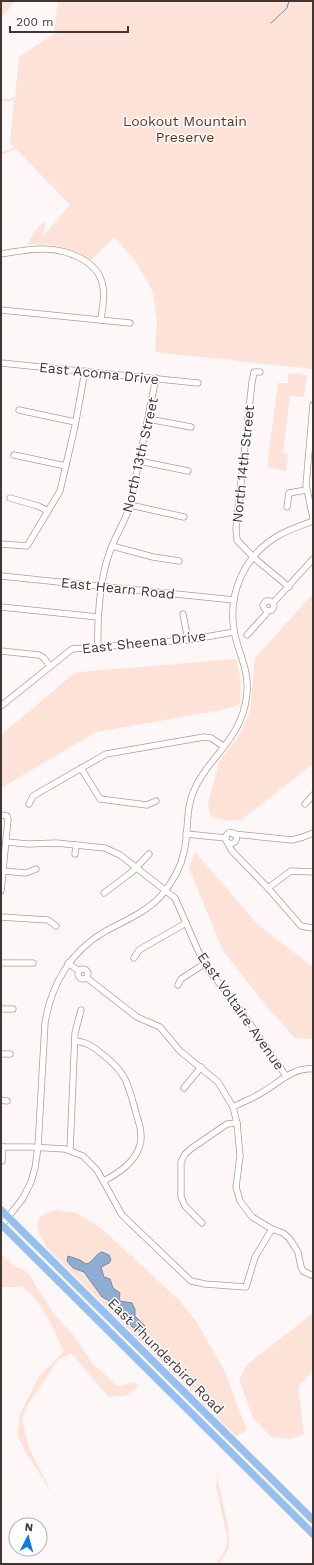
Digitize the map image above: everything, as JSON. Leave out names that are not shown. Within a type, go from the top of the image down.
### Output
[{"type":"main road","name":"East Thunderbird Road","points":[[1,1210],[313,1520]]},
{"type":"main road","name":"East Thunderbird Road","points":[[1,1224],[312,1532]]},
{"type":"street","points":[[1,254],[24,250],[52,249],[68,252],[89,262],[99,273],[104,288],[101,320]]},
{"type":"street","points":[[1,310],[130,323]]},
{"type":"street","name":"East Acoma Drive","points":[[1,363],[198,382]]},
{"type":"street","points":[[1,544],[27,546],[60,491],[85,371]]},
{"type":"street","name":"North 14th Street","points":[[253,556],[237,540],[236,528],[252,382],[254,372],[260,372]]},
{"type":"street","name":"North 13th Street","points":[[98,646],[98,617],[106,561],[124,524],[130,506],[156,378]]},
{"type":"street","points":[[313,405],[307,462],[306,490],[313,518]]},
{"type":"street","points":[[19,410],[75,422]]},
{"type":"street","points":[[148,419],[191,427]]},
{"type":"street","points":[[14,455],[66,466]]},
{"type":"street","points":[[139,461],[188,471]]},
{"type":"street","points":[[287,507],[289,493],[306,490]]},
{"type":"street","points":[[10,498],[38,506],[48,511]]},
{"type":"street","points":[[130,506],[184,517]]},
{"type":"street","points":[[1,1224],[23,1198],[31,1182],[36,1162],[44,1023],[54,989],[68,963],[89,942],[139,914],[165,891],[172,880],[184,853],[189,808],[194,788],[203,772],[237,727],[243,712],[247,694],[246,670],[234,632],[233,616],[234,600],[240,577],[253,556],[260,549],[286,531],[313,521]]},
{"type":"street","points":[[112,546],[153,557],[179,561]]},
{"type":"street","points":[[253,556],[289,587]]},
{"type":"street","points":[[246,634],[266,614],[267,611],[264,608],[264,603],[269,600],[273,603],[313,559]]},
{"type":"street","name":"East Hearn Road","points":[[1,576],[234,600]]},
{"type":"street","points":[[1,607],[98,617]]},
{"type":"street","points":[[183,614],[188,640]]},
{"type":"street","name":"East Sheena Drive","points":[[2,702],[72,649],[188,640],[234,632]]},
{"type":"street","points":[[1,651],[34,654],[44,658],[50,666]]},
{"type":"street","points":[[29,804],[33,796],[106,754],[204,737],[211,738],[223,746]]},
{"type":"street","points":[[82,768],[100,799],[147,805],[156,801]]},
{"type":"street","points":[[305,804],[313,795]]},
{"type":"street","points":[[1,891],[6,842],[4,816]]},
{"type":"street","points":[[313,833],[292,840],[228,834],[226,840],[232,852],[234,852],[239,860],[268,888],[301,926],[313,928]]},
{"type":"street","points":[[186,834],[226,840],[230,844],[240,837],[248,835]]},
{"type":"street","points":[[234,834],[236,837],[236,841],[233,845],[234,852]]},
{"type":"street","name":"East Voltaire Avenue","points":[[6,842],[28,844],[56,843],[105,848],[114,852],[137,868],[165,891],[177,902],[204,964],[244,1015],[286,1076]]},
{"type":"street","points":[[75,854],[76,845]]},
{"type":"street","points":[[104,893],[137,868],[149,854]]},
{"type":"street","points":[[3,871],[26,873],[36,869]]},
{"type":"street","points":[[268,888],[291,871],[313,872]]},
{"type":"street","points":[[1,917],[48,920],[56,926]]},
{"type":"street","points":[[134,958],[139,950],[186,923]]},
{"type":"street","points":[[1,963],[33,963]]},
{"type":"street","points":[[68,963],[79,971],[82,969],[87,970],[89,973],[88,978],[137,1017],[160,1027],[180,1051],[218,1082],[233,1107],[237,1123],[240,1146],[236,1187],[237,1194],[243,1208],[252,1217],[272,1229],[283,1233],[289,1238],[298,1252],[300,1268],[311,1275]]},
{"type":"street","points":[[178,985],[181,979],[204,964]]},
{"type":"street","points":[[1,1009],[13,1009]]},
{"type":"street","points":[[70,1150],[76,1028],[81,1010]]},
{"type":"street","points":[[75,1041],[92,1046],[113,1062],[122,1072],[128,1085],[140,1127],[140,1145],[134,1158],[104,1181]]},
{"type":"street","points":[[1,1054],[10,1054]]},
{"type":"street","points":[[184,1088],[201,1067]]},
{"type":"street","points":[[233,1107],[265,1091],[286,1076],[305,1068],[313,1069]]},
{"type":"street","points":[[202,1223],[185,1206],[181,1197],[181,1162],[185,1154],[192,1148],[227,1124],[237,1123]]},
{"type":"street","points":[[2,1161],[2,1147],[38,1147],[70,1150],[87,1159],[104,1181],[122,1215],[166,1256],[187,1279],[196,1283],[246,1287],[255,1257],[272,1229]]},
{"type":"green space","points":[[3,1],[14,3],[1,17],[1,3]]},
{"type":"green space","name":"Lookout Mountain Preserve","points":[[58,1],[313,1],[313,369],[155,352],[157,321],[153,292],[135,260],[114,237],[91,260],[68,249],[52,245],[27,245],[34,232],[45,221],[45,229],[41,234],[44,235],[70,205],[16,149],[1,155],[1,152],[15,148],[10,143],[14,99],[8,102],[1,101],[1,98],[9,99],[15,97],[19,57],[54,34]]},
{"type":"green space","points":[[300,373],[307,376],[304,397],[290,396],[283,453],[288,455],[286,471],[267,467],[278,383],[288,383],[288,374]]},
{"type":"green space","points":[[313,594],[313,764],[241,820],[225,820],[210,815],[208,804],[219,762],[240,734],[250,711],[255,658]]},
{"type":"green space","points":[[236,659],[241,682],[240,704],[222,710],[96,732],[1,788],[1,735],[72,675],[79,672]]},
{"type":"green space","points":[[195,852],[258,925],[313,967],[313,1039],[295,1038],[268,1008],[223,951],[189,868]]},
{"type":"green space","points":[[56,1210],[77,1213],[102,1229],[179,1300],[196,1321],[223,1368],[247,1430],[236,1436],[47,1248],[40,1235],[37,1224],[41,1216]]},
{"type":"green space","points":[[1,1254],[16,1267],[24,1270],[30,1276],[54,1314],[73,1335],[93,1364],[118,1386],[134,1382],[138,1386],[126,1396],[108,1396],[71,1353],[58,1360],[27,1406],[22,1419],[29,1448],[53,1495],[25,1451],[18,1436],[19,1416],[38,1378],[64,1351],[46,1315],[28,1291],[20,1285],[20,1287],[1,1287]]},
{"type":"green space","points":[[313,1313],[313,1370],[298,1387],[304,1434],[290,1439],[271,1437],[253,1418],[239,1379],[248,1364]]},
{"type":"green space","points":[[219,1470],[218,1482],[228,1525],[229,1547],[220,1563],[216,1564],[226,1548],[227,1537],[216,1485]]},
{"type":"water","points":[[102,1252],[109,1255],[111,1260],[109,1263],[101,1267],[104,1277],[110,1279],[113,1288],[120,1293],[120,1301],[132,1303],[135,1309],[135,1316],[145,1326],[143,1331],[139,1331],[132,1327],[126,1317],[113,1303],[102,1297],[84,1272],[73,1268],[67,1261],[68,1256],[80,1260],[86,1264],[91,1262],[98,1254]]},
{"type":"waterway","points":[[271,23],[287,8],[289,1]]}]
